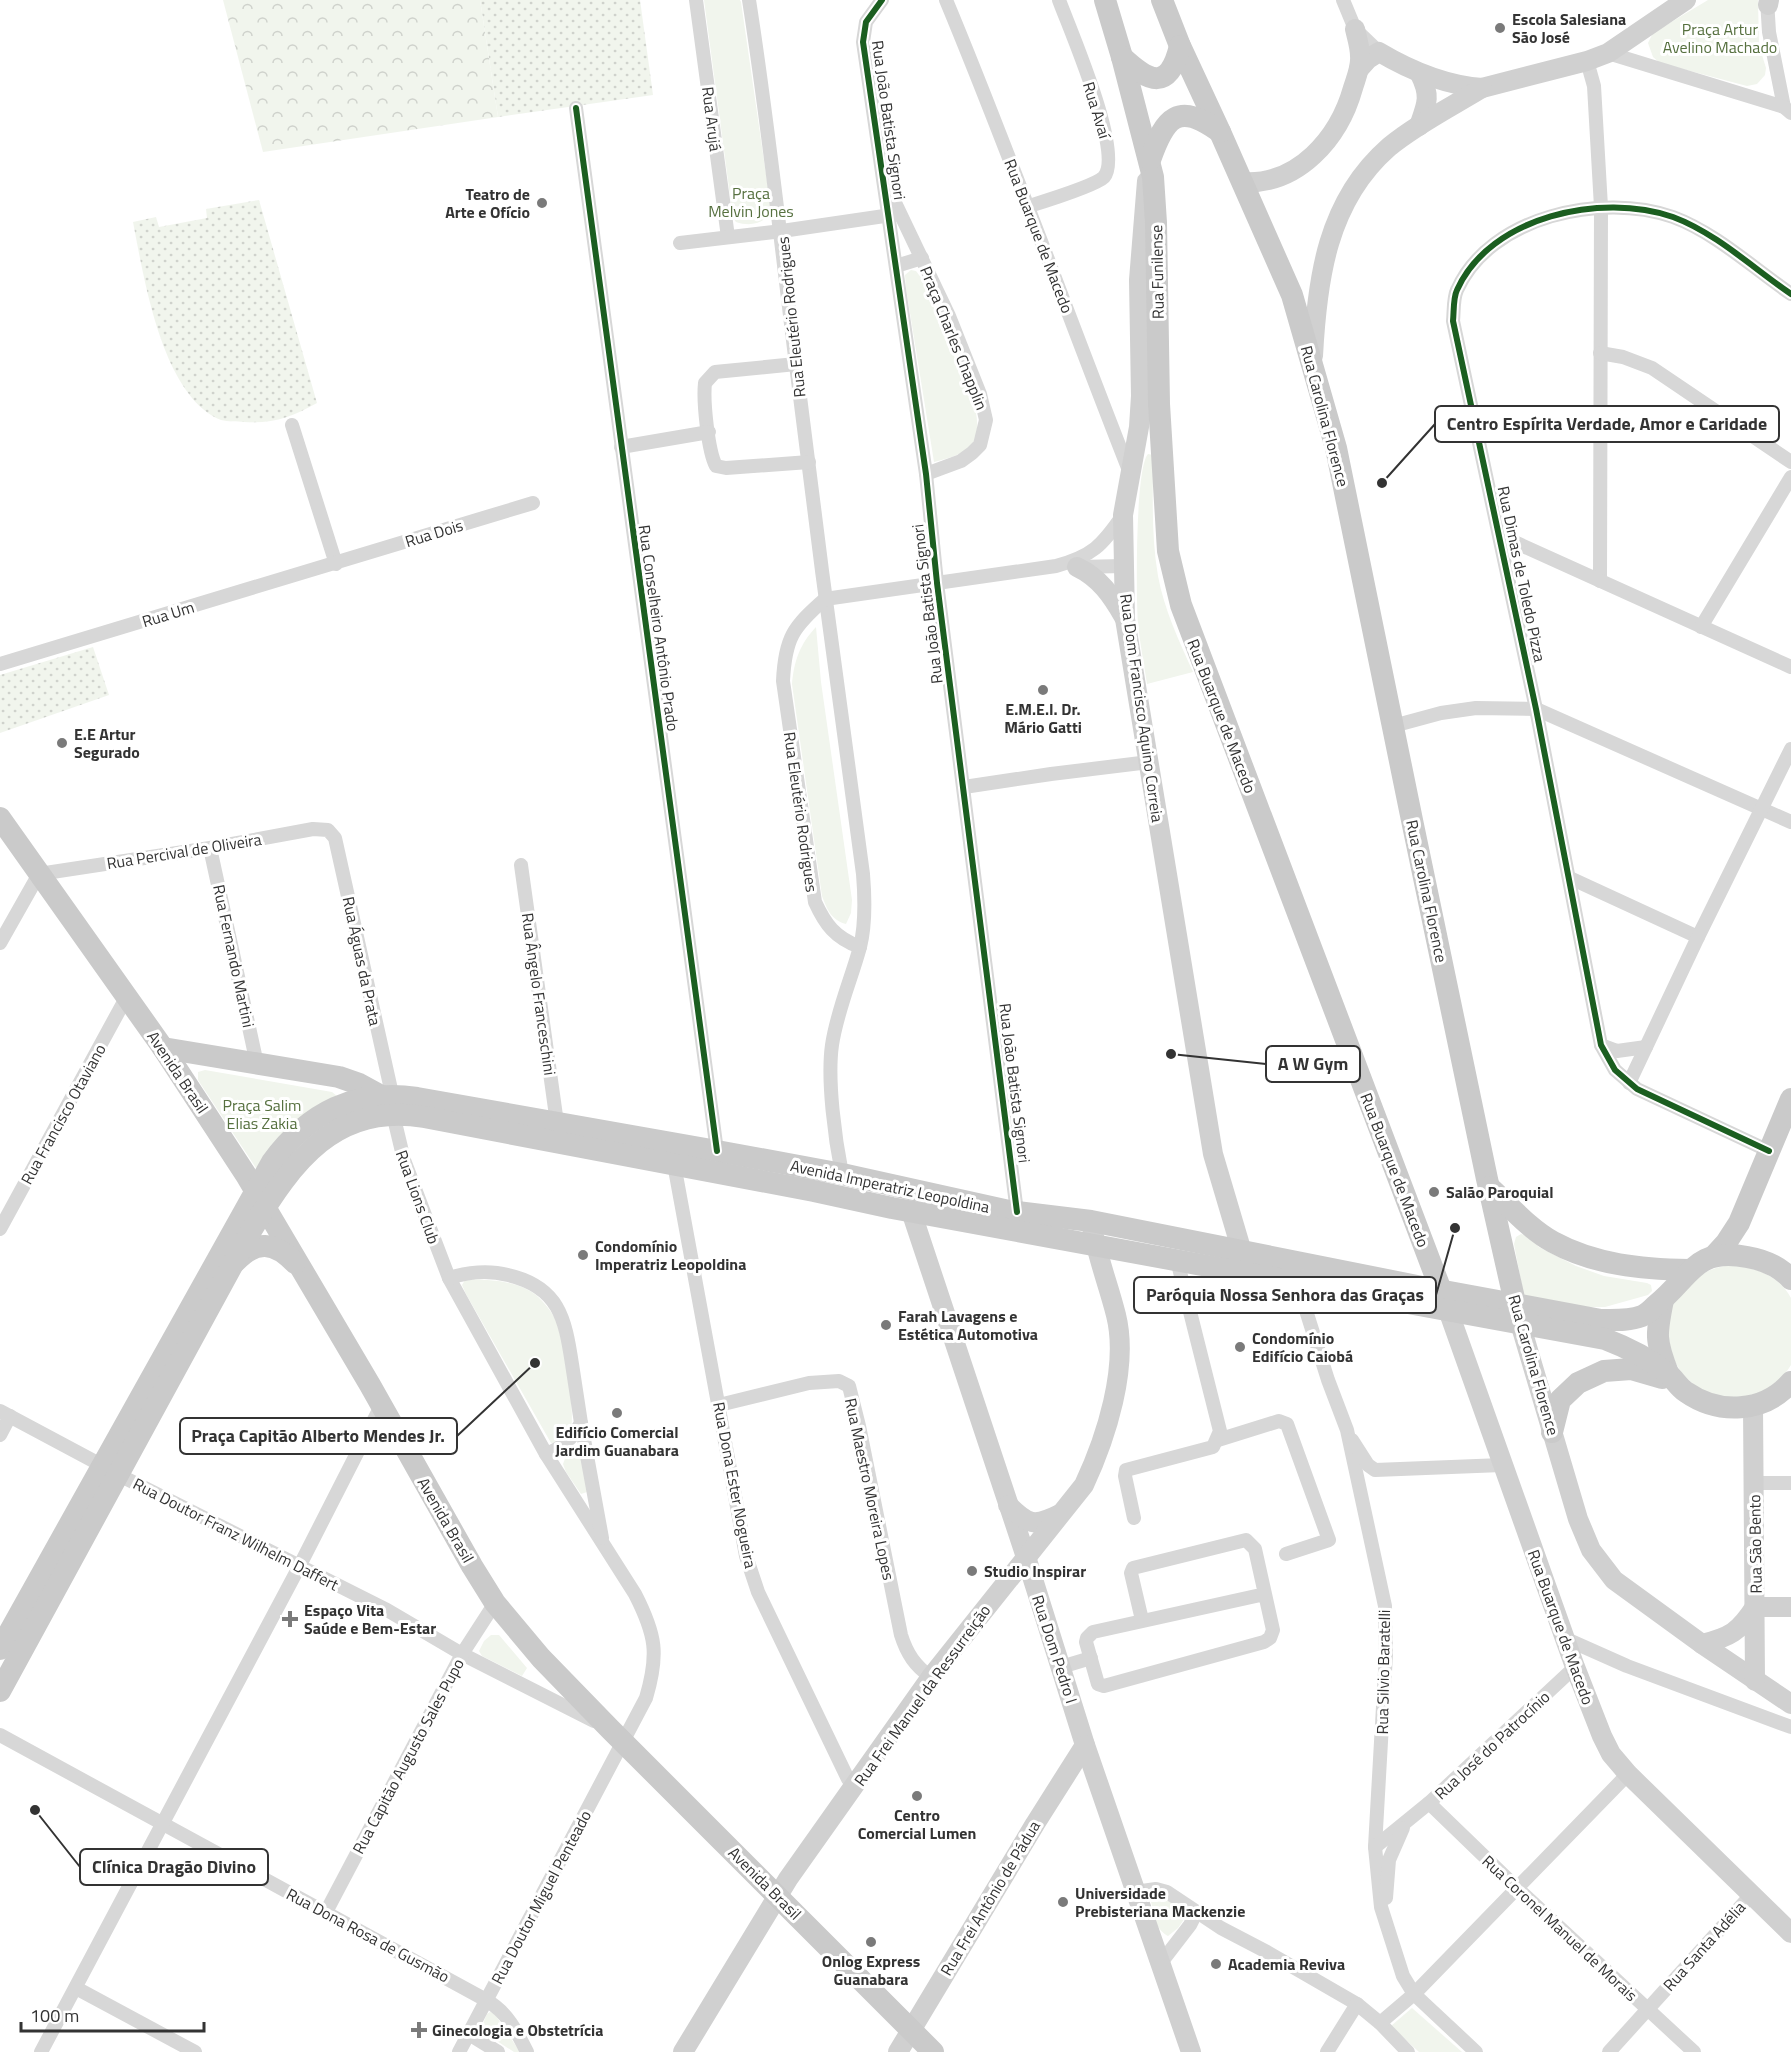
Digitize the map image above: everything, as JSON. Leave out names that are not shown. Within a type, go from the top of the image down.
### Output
[{"type":"main road","name":"Rua Funilense","points":[[1105,0],[1150,160],[1156,223],[1159,404],[1168,551]]},
{"type":"main road","name":"Rua Carolina Florence","points":[[1162,0],[1180,46],[1292,295],[1336,448],[1517,1313]]},
{"type":"main road","points":[[1122,57],[1138,72],[1145,76],[1158,78],[1164,76],[1174,66],[1180,46]]},
{"type":"main road","points":[[1150,160],[1157,138],[1169,121],[1177,117],[1197,117],[1220,132]]},
{"type":"main road","name":"Rua Buarque de Macedo","points":[[1168,551],[1181,605],[1200,660],[1444,1300]]},
{"type":"main road","name":"Avenida Brasil","points":[[0,818],[163,1048],[260,1199],[495,1603],[541,1658],[616,1736],[933,2052]]},
{"type":"main road","points":[[163,1048],[339,1077],[359,1084],[388,1101]]},
{"type":"main road","name":"Avenida Imperatriz Leopoldina","points":[[260,1199],[284,1145],[309,1122],[348,1103],[370,1096],[388,1101],[557,1123],[842,1174],[1017,1212],[1090,1221],[1241,1250],[1444,1300]]},
{"type":"main road","points":[[1489,1187],[1552,1242],[1583,1256],[1615,1265],[1689,1270],[1715,1255],[1739,1223],[1791,1099]]},
{"type":"main road","name":"Avenida Imperatriz Leopoldina","points":[[388,1101],[424,1117],[911,1211],[1249,1274],[1444,1300],[1517,1313],[1601,1320],[1625,1320],[1644,1316],[1663,1300],[1689,1270]]},
{"type":"main road","name":"Avenida Imperatriz Leopoldina","points":[[260,1199],[324,1138],[345,1127],[366,1120],[388,1101]]},
{"type":"main road","points":[[911,1211],[919,1203],[935,1195]]},
{"type":"main road","points":[[0,1649],[232,1265],[260,1199]]},
{"type":"main road","points":[[0,1691],[110,1470],[260,1199]]},
{"type":"main road","points":[[232,1265],[246,1250],[260,1245],[286,1254],[302,1271]]},
{"type":"main road","points":[[1715,1255],[1732,1254],[1762,1259],[1777,1267],[1791,1279]]},
{"type":"main road","points":[[1663,1300],[1657,1329],[1657,1346],[1671,1378],[1702,1402],[1723,1408],[1753,1406],[1769,1401],[1791,1382]]},
{"type":"main road","name":"Avenida Imperatriz Leopoldina","points":[[1517,1313],[1626,1347],[1671,1378]]},
{"type":"main road","points":[[1552,1432],[1560,1400],[1578,1383],[1604,1371],[1631,1370],[1671,1378]]},
{"type":"street","name":"Rua Arujá","points":[[696,0],[728,237]]},
{"type":"street","name":"Rua Eleutério Rodrigues","points":[[750,0],[782,231],[825,598],[863,873],[865,901],[860,947],[840,1008],[830,1059],[836,1139],[842,1174]]},
{"type":"street","name":"Rua João Batista Signori","points":[[882,0],[867,22],[863,42],[883,178],[895,214],[896,266],[926,474],[1017,1212]]},
{"type":"street","name":"Rua Buarque de Macedo","points":[[946,0],[1000,133],[1026,207],[1130,473]]},
{"type":"street","name":"Rua Avaí","points":[[1026,207],[1098,182],[1107,172],[1104,125],[1059,0]]},
{"type":"street","points":[[1242,182],[1272,181],[1291,172],[1319,150],[1337,128],[1352,94],[1360,57],[1355,29],[1343,0]]},
{"type":"street","points":[[1313,365],[1315,308],[1321,270],[1346,198],[1368,169],[1389,148],[1419,126],[1482,88],[1587,61],[1608,53],[1686,0]]},
{"type":"street","points":[[1768,2],[1769,32],[1787,110]]},
{"type":"street","points":[[1355,29],[1379,52],[1410,70],[1465,87],[1482,88]]},
{"type":"street","points":[[1359,69],[1379,52]]},
{"type":"street","points":[[1608,53],[1787,110]]},
{"type":"street","points":[[1587,61],[1594,86],[1601,207],[1600,581]]},
{"type":"street","points":[[1419,126],[1427,99],[1427,89],[1420,74]]},
{"type":"street","name":"Rua Conselheiro Antônio Prado","points":[[576,108],[717,1151]]},
{"type":"street","name":"Rua Dom Francisco Aquino Correia","points":[[1150,160],[1140,248],[1141,396],[1139,427],[1123,515],[1125,619],[1214,1154],[1249,1274]]},
{"type":"street","name":"Rua Dimas de Toledo Pizza","points":[[1769,1151],[1646,1094],[1615,1070],[1601,1045],[1570,878],[1501,537],[1453,321],[1456,291],[1484,252],[1535,221],[1569,211],[1601,207],[1637,209],[1672,217],[1698,229],[1723,245],[1791,294]]},
{"type":"street","points":[[680,243],[895,214]]},
{"type":"street","name":"Praça Charles Chapplin","points":[[895,214],[922,258],[949,316],[980,394],[986,420],[980,445],[972,453],[961,461],[926,474]]},
{"type":"street","points":[[896,266],[922,258]]},
{"type":"street","points":[[1600,353],[1623,357],[1652,368],[1791,462]]},
{"type":"street","points":[[796,364],[715,372],[705,383],[704,389],[709,432],[716,466],[763,466],[809,462]]},
{"type":"street","points":[[292,425],[336,564]]},
{"type":"street","points":[[621,447],[709,432]]},
{"type":"street","points":[[1701,627],[1791,477]]},
{"type":"street","name":"Rua Dois","points":[[336,564],[533,503]]},
{"type":"street","points":[[825,598],[1056,566],[1085,556],[1106,540],[1123,515]]},
{"type":"street","points":[[1501,537],[1791,668]]},
{"type":"street","name":"Rua Um","points":[[0,664],[336,564]]},
{"type":"street","points":[[1056,566],[1123,566]]},
{"type":"street","points":[[1077,567],[1093,576],[1112,595],[1125,619]]},
{"type":"street","name":"Rua Eleutério Rodrigues","points":[[825,598],[804,617],[789,638],[784,659],[783,681],[815,902],[824,921],[834,934],[860,947]]},
{"type":"street","points":[[1393,726],[1441,713],[1476,708],[1536,709],[1791,822]]},
{"type":"street","points":[[1629,1083],[1791,749]]},
{"type":"street","points":[[964,787],[1149,762]]},
{"type":"street","name":"Rua Percival de Oliveira","points":[[39,873],[210,848],[318,828],[328,830]]},
{"type":"street","name":"Rua Águas da Prata","points":[[328,830],[335,838],[388,1101]]},
{"type":"street","name":"Rua Fernando Martini","points":[[210,848],[257,1064]]},
{"type":"street","name":"Rua Ângelo Franceschini","points":[[521,865],[557,1123]]},
{"type":"street","points":[[0,944],[39,873]]},
{"type":"street","points":[[1570,878],[1698,937]]},
{"type":"street","name":"Rua Francisco Otaviano","points":[[0,1229],[126,998]]},
{"type":"street","points":[[1601,1045],[1617,1051],[1646,1047]]},
{"type":"street","name":"Rua Lions Club","points":[[388,1101],[404,1160],[449,1278],[546,1454],[635,1594],[646,1616],[652,1635],[654,1672],[646,1698],[616,1736]]},
{"type":"street","name":"Rua Dona Ester Nogueira","points":[[674,1164],[746,1556],[758,1592],[848,1779],[855,1786]]},
{"type":"street","name":"Rua Dom Pedro I","points":[[911,1211],[1026,1557],[1085,1745],[1191,2052]]},
{"type":"street","name":"Rua Frei Manuel da Ressurreição","points":[[683,2052],[777,1896],[932,1677],[1084,1485],[1099,1453],[1118,1374],[1120,1350],[1118,1323],[1094,1244],[1090,1221]]},
{"type":"street","points":[[1134,1518],[1125,1476],[1126,1470],[1213,1447],[1219,1435],[1177,1260]]},
{"type":"street","name":"Rua Lions Club","points":[[449,1278],[477,1272],[522,1278],[538,1287],[555,1304],[566,1324],[603,1546]]},
{"type":"street","name":"Rua Silvio Baratelli","points":[[1297,1282],[1328,1380],[1347,1430],[1385,1606],[1386,1654],[1375,1847],[1377,1878],[1384,1920],[1403,1976],[1414,1994]]},
{"type":"street","name":"Rua Buarque de Macedo","points":[[1444,1300],[1564,1638],[1611,1754],[1628,1774],[1791,1933]]},
{"type":"street","name":"Rua Carolina Florence","points":[[1517,1313],[1578,1519],[1592,1550],[1614,1580],[1702,1644],[1791,1704]]},
{"type":"street","name":"Rua Maestro Moreira Lopes","points":[[719,1405],[809,1383],[839,1381],[849,1386],[901,1635],[912,1661],[919,1669],[932,1677]]},
{"type":"street","points":[[41,2052],[299,1567],[381,1406]]},
{"type":"street","name":"Rua São Bento","points":[[1753,1406],[1755,1681]]},
{"type":"street","points":[[0,1435],[5,1414]]},
{"type":"street","name":"Rua Doutor Franz Wilhelm Daffert","points":[[5,1414],[299,1567],[387,1610],[616,1736]]},
{"type":"street","points":[[1219,1435],[1279,1421],[1287,1424],[1329,1540],[1286,1554]]},
{"type":"street","points":[[546,1454],[559,1449],[572,1438],[581,1423]]},
{"type":"street","points":[[1347,1430],[1368,1466],[1375,1470],[1503,1465]]},
{"type":"street","points":[[1754,1483],[1791,1483]]},
{"type":"street","points":[[1008,1505],[1020,1517],[1033,1523],[1045,1521],[1062,1513]]},
{"type":"street","points":[[1142,1620],[1131,1573],[1133,1568],[1246,1540],[1255,1549],[1265,1594],[1273,1630],[1270,1638],[1264,1642],[1104,1686],[1098,1684],[1086,1642],[1093,1632],[1265,1594]]},
{"type":"street","points":[[996,1594],[1025,1587],[1036,1590]]},
{"type":"street","name":"Rua Capitão Augusto Sales Pupo","points":[[326,1912],[462,1653],[495,1603]]},
{"type":"street","points":[[1702,1644],[1728,1637],[1744,1624],[1755,1607],[1791,1607]]},
{"type":"street","points":[[1564,1638],[1627,1666],[1791,1727]]},
{"type":"street","points":[[1061,1667],[1090,1658]]},
{"type":"street","name":"Rua José do Patrocínio","points":[[1375,1847],[1429,1803],[1575,1667]]},
{"type":"street","name":"Rua Dona Rosa de Gusmão","points":[[0,1735],[500,2008],[509,2019],[527,2052]]},
{"type":"street","name":"Rua Doutor Miguel Penteado","points":[[459,2052],[616,1736]]},
{"type":"street","name":"Rua Frei Antônio de Pádua","points":[[898,2052],[1085,1745]]},
{"type":"street","points":[[1380,2023],[1414,1994],[1628,1774]]},
{"type":"street","name":"Rua Coronel Manuel de Morais","points":[[1429,1803],[1694,2052]]},
{"type":"street","name":"Rua José do Patrocínio","points":[[1384,1920],[1389,1860],[1399,1833],[1408,1821]]},
{"type":"street","points":[[1135,1893],[1161,1890],[1196,1913],[1357,2004],[1380,2023],[1407,2052]]},
{"type":"street","name":"Rua Santa Adélia","points":[[1609,2052],[1752,1894]]},
{"type":"street","points":[[1160,1964],[1190,1925],[1196,1913]]},
{"type":"street","points":[[76,1988],[195,2052]]},
{"type":"street","points":[[1414,1994],[1476,2052]]},
{"type":"street","points":[[1327,2052],[1357,2004]]},
{"type":"street","points":[[469,2034],[498,2052]]},
{"type":"green space","points":[[223,0],[480,0],[498,117],[263,152]]},
{"type":"green space","points":[[480,0],[640,0],[653,95],[498,117]]},
{"type":"green space","name":"Praça Melvin Jones","points":[[704,0],[740,0],[741,2],[771,209],[766,218],[757,223],[736,222],[733,218]]},
{"type":"green space","name":"Praça Artur Avelino Machado","points":[[1708,0],[1758,0],[1759,45],[1766,68],[1765,75],[1757,84],[1747,86],[1660,63],[1653,57],[1648,43],[1653,33]]},
{"type":"green space","points":[[259,200],[317,403],[291,416],[273,421],[224,421],[201,407],[184,387],[170,362],[150,303],[133,222],[156,217],[159,227],[207,218],[206,209]]},
{"type":"green space","points":[[911,270],[916,271],[922,279],[974,404],[977,418],[977,429],[972,445],[957,455],[934,462],[906,288],[905,275]]},
{"type":"green space","points":[[1148,454],[1153,455],[1153,531],[1158,576],[1168,613],[1193,672],[1147,684],[1138,624],[1137,563],[1141,483]]},
{"type":"green space","points":[[816,627],[821,682],[852,900],[851,913],[846,924],[833,917],[822,896],[792,684],[799,653]]},
{"type":"green space","points":[[93,647],[109,695],[0,733],[0,675]]},
{"type":"green space","name":"Praça Salim Elias Zakia","points":[[205,1070],[332,1092],[337,1096],[256,1168],[198,1080],[198,1072]]},
{"type":"green space","points":[[1521,1234],[1527,1236],[1539,1247],[1576,1266],[1604,1276],[1647,1283],[1651,1285],[1652,1291],[1648,1295],[1605,1307],[1583,1307],[1524,1297],[1514,1244],[1516,1237]]},
{"type":"green space","points":[[1728,1265],[1764,1273],[1786,1290],[1791,1298],[1791,1365],[1782,1377],[1761,1392],[1744,1397],[1727,1398],[1697,1387],[1685,1376],[1669,1347],[1667,1330],[1670,1310],[1678,1295],[1710,1270]]},
{"type":"green space","points":[[465,1280],[513,1284],[529,1290],[539,1298],[555,1318],[565,1359],[572,1410],[570,1431],[558,1445],[551,1443],[466,1294],[462,1285]]},
{"type":"green space","points":[[576,1451],[582,1453],[587,1492],[581,1494],[563,1464],[566,1456]]},
{"type":"green space","points":[[491,1635],[499,1635],[527,1668],[522,1676],[482,1656],[479,1651],[484,1641]]},
{"type":"green space","points":[[1154,1896],[1162,1896],[1187,1915],[1178,1928],[1168,1936],[1163,1933],[1156,1921],[1151,1902]]},
{"type":"green space","points":[[1412,2008],[1462,2052],[1419,2052],[1391,2026]]},
{"type":"green space","points":[[490,2012],[494,2013],[520,2052],[514,2052],[480,2030]]},
{"type":"cycle path","points":[[882,0],[866,22],[863,42],[926,474],[937,583],[1017,1212]]},
{"type":"cycle path","points":[[576,108],[717,1151]]},
{"type":"cycle path","points":[[1769,1151],[1637,1089],[1615,1070],[1601,1045],[1536,709],[1453,321],[1457,290],[1473,265],[1495,244],[1521,228],[1551,216],[1614,207],[1645,210],[1673,217],[1689,224],[1719,242],[1791,294]]},
{"type":"place","name":"Escola Salesiana São José","points":[[1500,28]]},
{"type":"place","name":"Teatro de Arte e Ofício","points":[[542,203]]},
{"type":"place","name":"Centro Espírita Verdade, Amor e Caridade","points":[[1382,483]]},
{"type":"place","name":"E.M.E.I. Dr. Mário Gatti","points":[[1043,690]]},
{"type":"place","name":"E.E Artur Segurado","points":[[62,743]]},
{"type":"place","name":"A W Gym","points":[[1171,1054]]},
{"type":"place","name":"Salão Paroquial","points":[[1434,1192]]},
{"type":"place","name":"Paróquia Nossa Senhora das Graças","points":[[1455,1228]]},
{"type":"place","name":"Condomínio Imperatriz Leopoldina","points":[[583,1255]]},
{"type":"place","name":"Farah Lavagens e Estética Automotiva","points":[[886,1325]]},
{"type":"place","name":"Condomínio Edifício Caiobá","points":[[1240,1347]]},
{"type":"place","name":"Praça Capitão Alberto Mendes Jr.","points":[[535,1363]]},
{"type":"place","name":"Edifício Comercial Jardim Guanabara","points":[[617,1413]]},
{"type":"place","name":"Studio Inspirar","points":[[972,1571]]},
{"type":"place","name":"Espaço Vita Saúde e Bem-Estar","points":[[290,1619]]},
{"type":"place","name":"Centro Comercial Lumen","points":[[917,1796]]},
{"type":"place","name":"Clínica Dragão Divino","points":[[35,1810]]},
{"type":"place","name":"Universidade Prebisteriana Mackenzie","points":[[1063,1902]]},
{"type":"place","name":"Onlog Express Guanabara","points":[[871,1942]]},
{"type":"place","name":"Academia Reviva","points":[[1216,1964]]},
{"type":"place","name":"Ginecologia e Obstetrícia","points":[[419,2030]]}]
